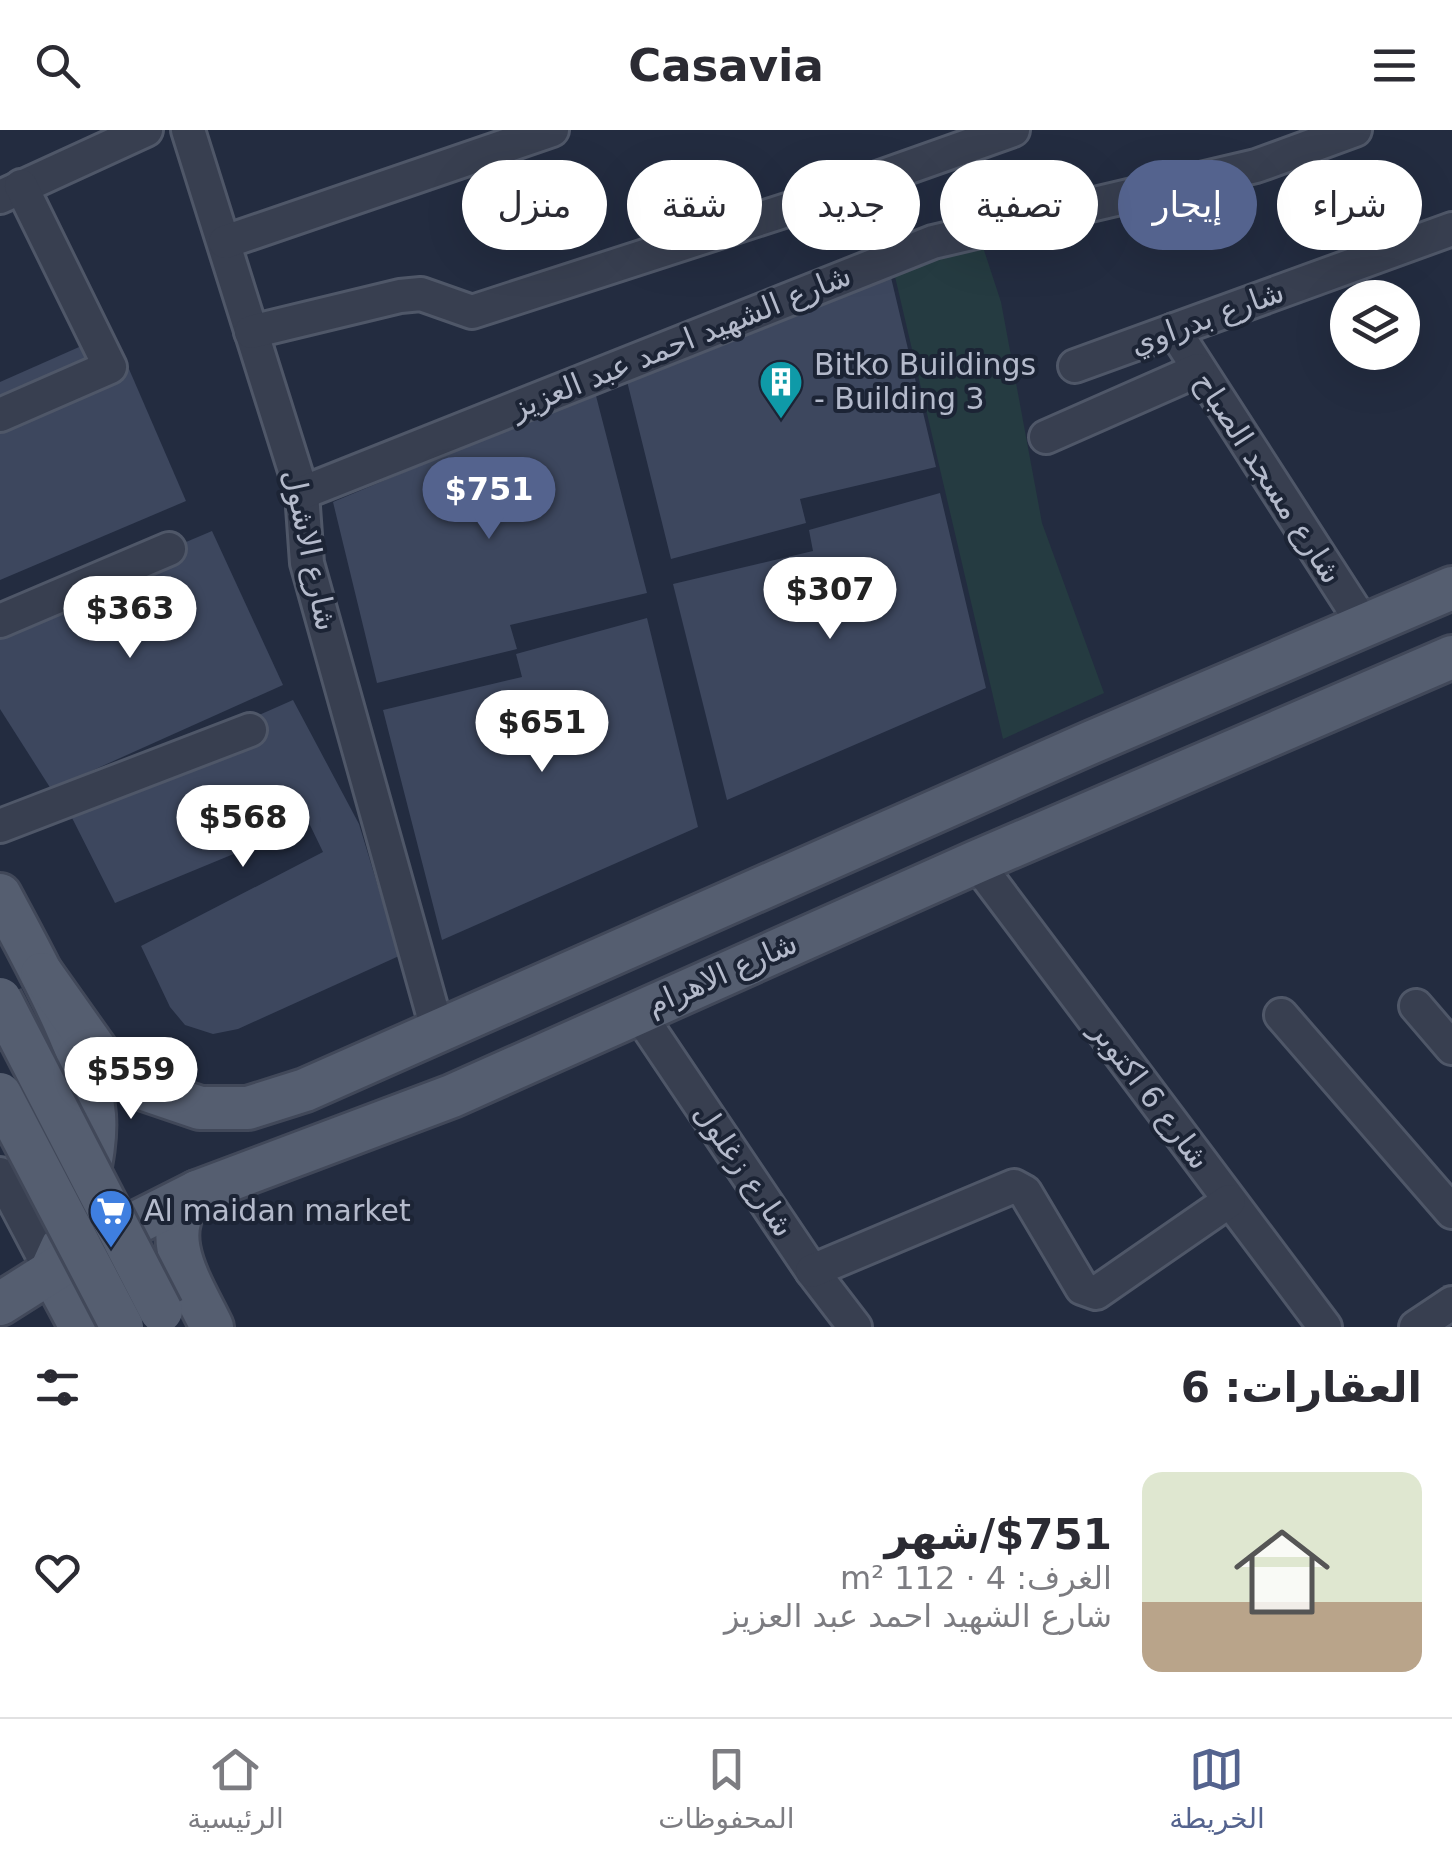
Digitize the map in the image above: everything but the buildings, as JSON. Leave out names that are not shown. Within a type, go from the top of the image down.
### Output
[{"type":"main road","name":"شارع الاهرام","points":[[42,974],[108,1068],[147,1090],[200,1108],[248,1108],[305,1090],[1452,588]]},
{"type":"main road","points":[[1350,631],[1332,654],[1334,672],[1358,698]]},
{"type":"main road","name":"شارع الاهرام","points":[[0,1304],[67,1301],[146,1215],[452,1096],[637,1010],[1452,658]]},
{"type":"main road","points":[[1226,685],[1242,688],[1254,698],[1261,712],[1261,728],[1255,742]]},
{"type":"main road","points":[[6,929],[42,974],[88,1082],[94,1117],[67,1301]]},
{"type":"main road","points":[[0,999],[169,1327]]},
{"type":"main road","points":[[0,1094],[122,1327]]},
{"type":"main road","points":[[197,1192],[185,1203],[176,1228],[183,1266],[212,1327]]},
{"type":"main road","points":[[67,1301],[84,1278],[109,1260],[139,1254],[169,1259],[183,1266]]},
{"type":"street","points":[[0,415],[110,367],[10,192],[85,142],[146,130]]},
{"type":"street","name":"شارع الاشول","points":[[188,130],[302,493],[308,564],[438,1032]]},
{"type":"street","points":[[225,242],[552,130]]},
{"type":"street","points":[[251,332],[421,294],[472,312],[793,208],[1012,130]]},
{"type":"street","name":"شارع الشهيد احمد عبد العزيز","points":[[302,493],[933,242],[1256,166],[1355,130]]},
{"type":"street","name":"شارع بدراوي","points":[[1075,366],[1452,230]]},
{"type":"street","name":"شارع مسجد الصباح","points":[[1174,330],[1350,631]]},
{"type":"street","points":[[1046,437],[1198,370]]},
{"type":"street","points":[[0,621],[169,548]]},
{"type":"street","points":[[0,826],[250,730]]},
{"type":"street","name":"شارع 6 اكتوبر","points":[[976,862],[1325,1327]]},
{"type":"street","points":[[1416,1006],[1452,1048]]},
{"type":"street","name":"شارع زغلول","points":[[637,1010],[812,1271],[855,1327]]},
{"type":"street","points":[[1282,1015],[1452,1212]]},
{"type":"street","points":[[0,1174],[67,1301]]},
{"type":"street","points":[[812,1271],[1014,1186],[1024,1192],[1082,1288],[1096,1293],[1228,1202]]},
{"type":"street","points":[[1416,1327],[1452,1302]]},
{"type":"green space","points":[[952,250],[984,250],[1001,302],[1042,523],[1104,693],[1003,739],[893,268]]},
{"type":"place","name":"Bitko Buildings - Building 3","points":[[781,420]]},
{"type":"place","name":"Al maidan market","points":[[111,1249]]}]
